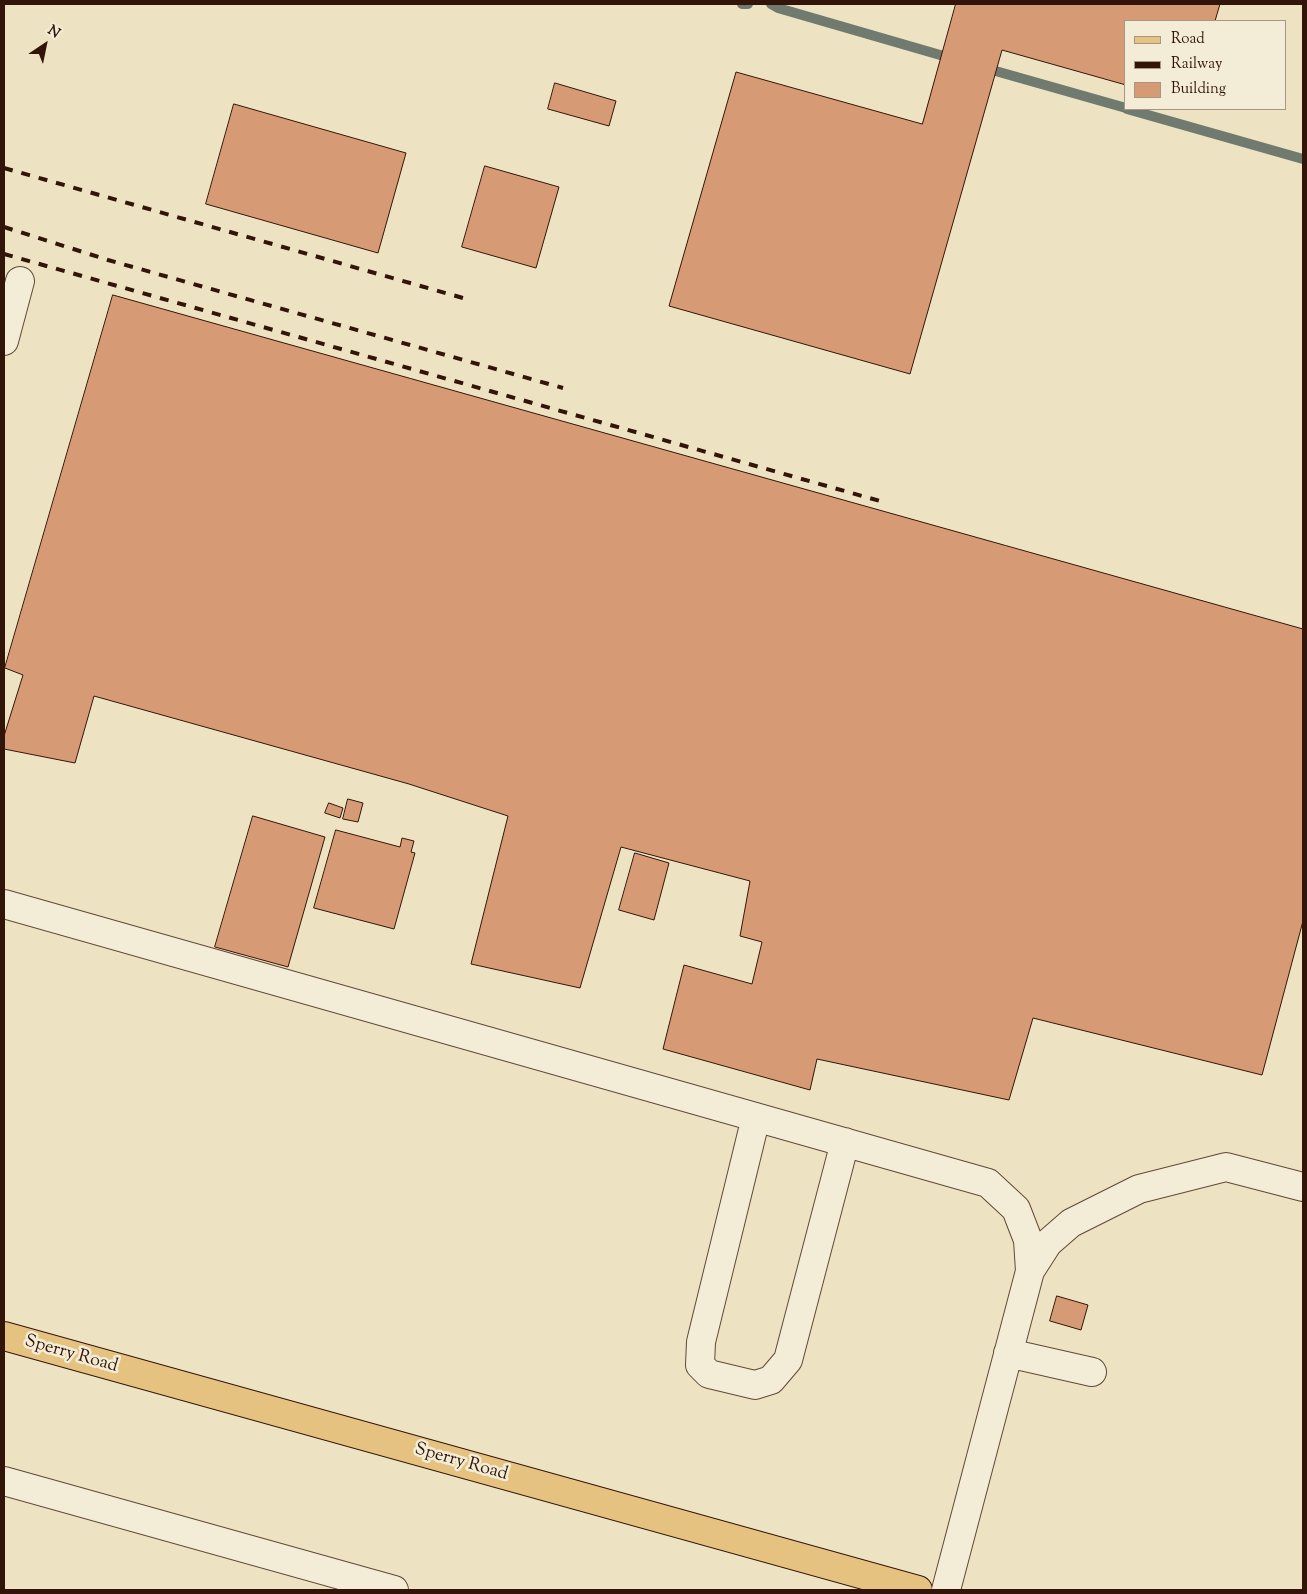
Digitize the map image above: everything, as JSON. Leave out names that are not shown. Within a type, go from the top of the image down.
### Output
[{"type":"main road","name":"Sperry Road","points":[[4,1336],[918,1590]]},
{"type":"lane","points":[[4,341],[20,281]]},
{"type":"lane","points":[[4,904],[988,1184],[1016,1209],[1028,1240],[1030,1271]]},
{"type":"lane","points":[[756,1117],[701,1342],[700,1365],[709,1374],[755,1386],[771,1380],[788,1360],[845,1142]]},
{"type":"lane","points":[[946,1590],[1030,1271],[1048,1243],[1071,1223],[1138,1189],[1226,1167],[1303,1188]]},
{"type":"lane","points":[[1008,1353],[1092,1372]]},
{"type":"lane","points":[[4,1481],[394,1590]]},
{"type":"building","points":[[956,4],[1220,4],[1215,20],[1124,20],[1124,84],[1002,50],[910,374],[669,306],[736,72],[922,124]]},
{"type":"building","points":[[555,83],[616,101],[609,126],[548,109]]},
{"type":"building","points":[[234,104],[406,153],[378,253],[206,204]]},
{"type":"building","points":[[485,166],[559,187],[536,268],[462,247]]},
{"type":"building","points":[[113,295],[1303,629],[1303,921],[1262,1075],[1033,1018],[1009,1100],[817,1059],[810,1090],[663,1049],[684,965],[752,984],[762,942],[740,936],[750,881],[621,847],[580,988],[471,964],[508,816],[409,784],[94,696],[75,763],[4,749],[4,736],[23,675],[5,668]]},
{"type":"building","points":[[348,799],[363,803],[358,822],[343,819]]},
{"type":"building","points":[[329,803],[343,808],[340,818],[325,813]]},
{"type":"building","points":[[253,816],[325,837],[288,967],[215,947]]},
{"type":"building","points":[[336,830],[400,847],[402,838],[414,841],[411,852],[415,853],[394,929],[314,908]]},
{"type":"building","points":[[635,853],[669,863],[654,920],[619,910]]},
{"type":"building","points":[[1057,1296],[1088,1305],[1081,1330],[1050,1321]]},
{"type":"waterway","points":[[742,4],[748,4]]},
{"type":"waterway","points":[[771,4],[778,8],[954,59]]},
{"type":"waterway","points":[[985,68],[1124,107]]},
{"type":"waterway","points":[[1131,110],[1303,159]]},
{"type":"railway","points":[[4,168],[463,298]]},
{"type":"railway","points":[[4,227],[108,260],[563,388]]},
{"type":"railway","points":[[4,254],[880,501]]}]
